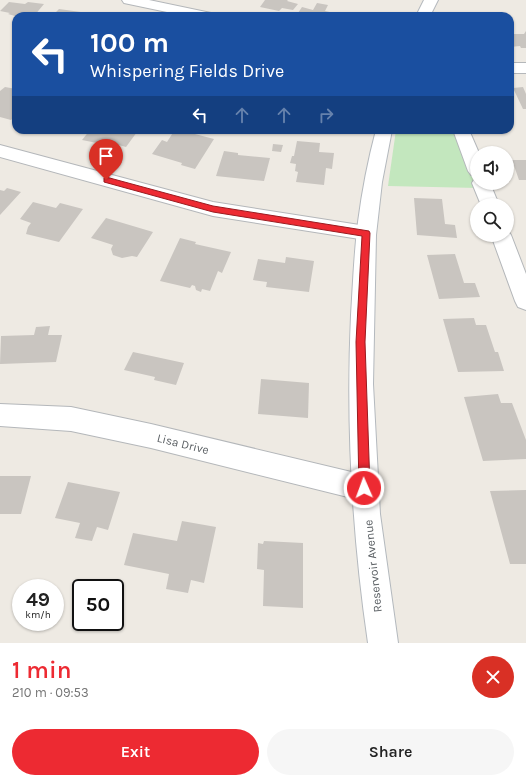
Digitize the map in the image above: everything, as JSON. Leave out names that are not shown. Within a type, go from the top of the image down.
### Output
[{"type":"street","points":[[129,0],[187,12]]},
{"type":"street","points":[[425,12],[431,0]]},
{"type":"street","points":[[514,68],[526,68]]},
{"type":"street","name":"Reservoir Avenue","points":[[383,134],[366,233],[360,342],[364,488],[374,592],[383,643]]},
{"type":"street","points":[[463,134],[470,153]]},
{"type":"street","points":[[0,151],[213,209],[366,233]]},
{"type":"street","points":[[504,242],[526,301]]},
{"type":"street","name":"Lisa Drive","points":[[0,415],[71,419],[151,436],[364,488]]},
{"type":"green space","points":[[395,134],[457,134],[470,168],[470,188],[388,186]]},
{"type":"building","points":[[265,0],[288,0],[287,1],[298,4],[293,10],[282,8],[279,11],[260,7]]},
{"type":"building","points":[[9,2],[44,4],[37,12],[12,12],[12,15],[8,14],[10,13],[0,11]]},
{"type":"building","points":[[317,3],[328,5],[325,11],[330,12],[299,12],[302,7],[313,10]]},
{"type":"building","points":[[59,9],[81,12],[56,12]]},
{"type":"building","points":[[526,31],[526,48],[521,48],[520,46],[514,47],[514,34],[524,34]]},
{"type":"building","points":[[5,87],[12,88],[11,120],[0,117],[0,91]]},
{"type":"building","points":[[523,87],[526,94],[526,109],[523,109],[514,88]]},
{"type":"building","points":[[87,134],[136,134],[126,147],[104,141],[102,144],[82,140]]},
{"type":"building","points":[[172,134],[195,134],[214,139],[195,169],[181,165],[182,163],[152,154],[162,140],[167,142]]},
{"type":"building","points":[[297,141],[320,143],[319,152],[334,153],[332,169],[326,168],[324,185],[296,182],[298,172],[295,171],[296,164],[290,163],[292,156],[294,156]]},
{"type":"building","points":[[273,144],[283,145],[281,152],[272,151]]},
{"type":"building","points":[[224,151],[238,153],[238,155],[270,158],[264,181],[216,176]]},
{"type":"building","points":[[514,160],[526,160],[526,180],[519,180],[514,166]]},
{"type":"building","points":[[7,188],[21,192],[0,215],[0,190],[4,191]]},
{"type":"building","points":[[414,198],[442,199],[445,224],[455,225],[457,238],[417,235]]},
{"type":"building","points":[[33,202],[56,208],[60,203],[83,209],[59,242],[26,234],[31,223],[20,219]]},
{"type":"building","points":[[106,218],[153,232],[137,257],[132,256],[122,258],[113,255],[111,249],[113,245],[91,238]]},
{"type":"building","points":[[180,238],[196,242],[195,244],[231,252],[222,273],[218,271],[210,291],[202,289],[201,292],[196,290],[195,286],[192,285],[190,288],[160,281]]},
{"type":"building","points":[[455,254],[464,283],[475,283],[480,297],[439,299],[427,255]]},
{"type":"building","points":[[286,257],[314,261],[309,292],[266,287],[267,282],[253,280],[258,259],[285,263]]},
{"type":"building","points":[[474,318],[476,325],[486,325],[495,352],[498,352],[504,371],[458,372],[443,319]]},
{"type":"building","points":[[50,326],[48,335],[62,335],[56,362],[0,364],[1,336],[34,335],[36,327]]},
{"type":"building","points":[[133,352],[184,363],[176,385],[154,380],[155,377],[124,370]]},
{"type":"building","points":[[261,379],[309,383],[308,418],[258,414]]},
{"type":"building","points":[[498,394],[501,403],[512,403],[526,440],[526,459],[483,461],[464,397]]},
{"type":"building","points":[[0,476],[31,476],[21,514],[0,514]]},
{"type":"building","points":[[68,482],[120,492],[108,530],[97,527],[92,541],[75,538],[80,523],[55,518]]},
{"type":"building","points":[[526,490],[526,564],[510,564],[490,491]]},
{"type":"building","points":[[182,521],[216,527],[204,583],[191,580],[188,593],[166,589],[169,574],[124,565],[133,533],[177,541]]},
{"type":"building","points":[[264,541],[303,543],[303,608],[263,606],[264,570],[257,569],[258,543],[263,544]]},
{"type":"route","points":[[106,180],[213,209],[366,233],[360,342],[364,488]]}]
